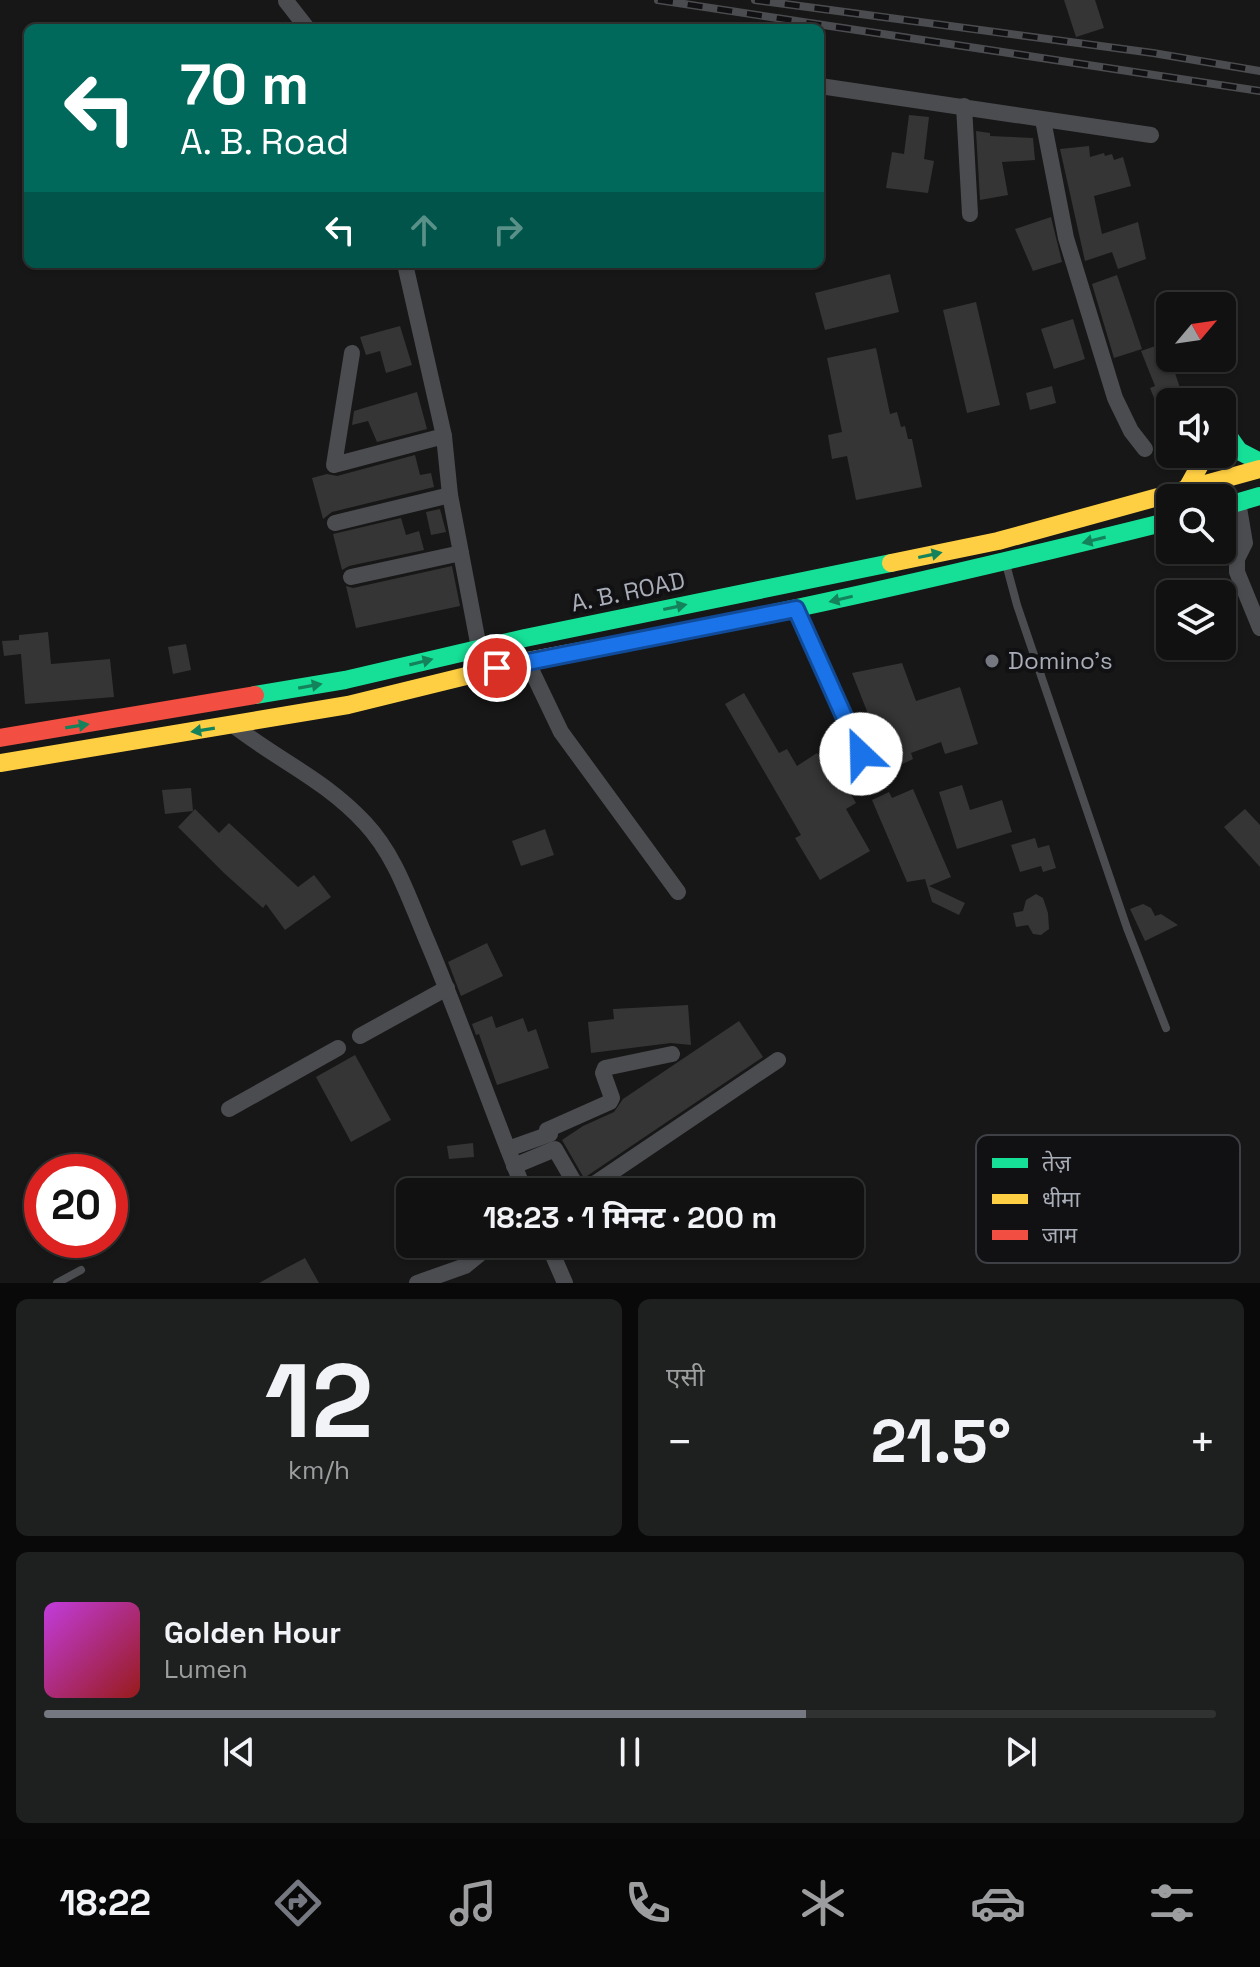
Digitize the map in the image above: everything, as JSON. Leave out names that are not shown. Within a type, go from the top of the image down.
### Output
[{"type":"main road","points":[[1236,447],[1260,462]]},
{"type":"main road","name":"A. B. ROAD","points":[[1216,484],[1260,469]]},
{"type":"main road","points":[[1232,478],[1232,484]]},
{"type":"main road","points":[[1236,502],[1260,496]]},
{"type":"main road","name":"A. B. ROAD","points":[[0,738],[345,680],[479,648],[998,541],[1156,502]]},
{"type":"main road","name":"A. B. ROAD","points":[[0,763],[348,705],[527,661],[796,609],[1156,524]]},
{"type":"main road","points":[[256,696],[270,719]]},
{"type":"street","points":[[286,1],[304,24]]},
{"type":"street","points":[[824,87],[1151,135]]},
{"type":"street","points":[[964,106],[970,214]]},
{"type":"street","points":[[1043,120],[1066,238],[1115,398],[1131,431],[1145,449]]},
{"type":"street","points":[[406,268],[444,436],[450,495],[479,648]]},
{"type":"street","points":[[352,353],[334,465],[444,436]]},
{"type":"street","points":[[335,523],[450,495]]},
{"type":"street","points":[[1236,520],[1245,543],[1237,559],[1237,572],[1260,628]]},
{"type":"street","points":[[351,577],[461,553]]},
{"type":"street","points":[[527,661],[561,732],[678,892]]},
{"type":"street","points":[[233,725],[268,752],[312,775],[340,797],[389,851],[447,988],[519,1178]]},
{"type":"street","points":[[360,1036],[447,988]]},
{"type":"street","points":[[229,1109],[338,1048]]},
{"type":"street","points":[[672,1054],[605,1068],[603,1073],[612,1098],[610,1102],[547,1130],[580,1191],[778,1060]]},
{"type":"street","points":[[508,1149],[552,1142]]},
{"type":"street","points":[[514,1166],[552,1142]]},
{"type":"street","points":[[417,1283],[465,1266],[475,1258]]},
{"type":"street","points":[[554,1258],[565,1283]]},
{"type":"lane","points":[[1006,562],[1017,605],[1127,928],[1166,1028]]},
{"type":"lane","points":[[796,609],[861,754]]},
{"type":"lane","points":[[57,1283],[81,1270]]},
{"type":"building","points":[[1064,0],[1095,0],[1104,28],[1076,37]]},
{"type":"building","points":[[909,115],[929,117],[924,159],[934,161],[928,193],[886,188],[892,152],[904,154]]},
{"type":"building","points":[[976,131],[990,133],[990,136],[1033,138],[1035,160],[1002,162],[1008,195],[980,200]]},
{"type":"building","points":[[1089,146],[1090,157],[1104,153],[1105,156],[1112,154],[1114,160],[1123,157],[1131,186],[1094,196],[1102,234],[1138,222],[1146,259],[1118,269],[1112,252],[1085,261],[1060,149]]},
{"type":"building","points":[[1051,217],[1062,262],[1033,271],[1015,229]]},
{"type":"building","points":[[890,274],[899,312],[825,330],[815,293]]},
{"type":"building","points":[[1117,275],[1142,349],[1114,358],[1092,284]]},
{"type":"building","points":[[976,302],[1000,405],[967,413],[943,310]]},
{"type":"building","points":[[1073,319],[1085,359],[1054,369],[1041,329]]},
{"type":"building","points":[[400,326],[412,365],[386,373],[380,351],[366,355],[360,337]]},
{"type":"building","points":[[1156,346],[1156,372],[1175,372],[1180,388],[1156,388],[1156,403],[1150,388],[1155,386],[1141,351]]},
{"type":"building","points":[[876,348],[890,414],[897,412],[901,427],[905,426],[908,439],[912,439],[922,487],[856,500],[847,456],[832,459],[828,435],[842,432],[827,358]]},
{"type":"building","points":[[1052,386],[1056,403],[1030,410],[1026,393]]},
{"type":"building","points":[[417,392],[427,429],[377,442],[368,421],[352,425],[354,411]]},
{"type":"building","points":[[415,455],[420,475],[431,473],[434,487],[332,512],[323,519],[312,478],[327,474],[337,476]]},
{"type":"building","points":[[440,509],[446,532],[431,535],[426,512]]},
{"type":"building","points":[[401,518],[406,535],[419,531],[424,550],[342,570],[333,534]]},
{"type":"building","points":[[452,566],[460,606],[356,628],[346,586],[353,588]]},
{"type":"building","points":[[48,632],[51,664],[110,659],[114,697],[25,704],[21,654],[4,656],[2,641],[19,640],[19,635]]},
{"type":"building","points":[[186,644],[191,670],[173,674],[168,647]]},
{"type":"building","points":[[902,663],[916,701],[960,687],[978,744],[945,754],[941,742],[911,753],[913,759],[890,770],[852,673]]},
{"type":"building","points":[[744,693],[779,753],[787,749],[797,766],[817,753],[824,763],[831,759],[856,803],[846,809],[870,851],[820,880],[795,838],[801,835],[725,704]]},
{"type":"building","points":[[962,785],[970,810],[1002,800],[1012,832],[957,849],[939,792]]},
{"type":"building","points":[[191,788],[193,811],[165,814],[162,790]]},
{"type":"building","points":[[913,789],[951,877],[929,886],[965,903],[959,915],[932,902],[925,879],[907,882],[872,800],[889,792],[892,798]]},
{"type":"building","points":[[195,809],[219,833],[229,823],[298,887],[314,875],[331,897],[285,930],[266,904],[263,908],[178,827]]},
{"type":"building","points":[[1245,809],[1260,825],[1260,867],[1224,827]]},
{"type":"building","points":[[545,829],[554,855],[521,866],[512,841]]},
{"type":"building","points":[[1035,838],[1038,848],[1049,845],[1056,868],[1043,872],[1041,866],[1020,872],[1011,845]]},
{"type":"building","points":[[1036,894],[1043,898],[1048,913],[1049,929],[1041,935],[1033,934],[1028,925],[1016,927],[1013,913],[1023,911],[1026,900]]},
{"type":"building","points":[[1143,904],[1151,908],[1155,916],[1161,914],[1178,925],[1145,941],[1130,909]]},
{"type":"building","points":[[487,943],[503,976],[461,996],[448,962]]},
{"type":"building","points":[[688,1005],[691,1045],[671,1043],[591,1053],[588,1022],[614,1019],[613,1009]]},
{"type":"building","points":[[492,1016],[496,1028],[523,1018],[528,1032],[536,1029],[549,1068],[497,1085],[479,1034],[476,1035],[472,1024]]},
{"type":"building","points":[[739,1021],[763,1057],[584,1178],[562,1140],[614,1112],[623,1099]]},
{"type":"building","points":[[355,1055],[391,1120],[351,1142],[316,1077]]},
{"type":"building","points":[[473,1143],[474,1157],[449,1159],[447,1146]]},
{"type":"building","points":[[305,1258],[319,1283],[259,1283],[288,1267]]},
{"type":"railway","points":[[658,0],[817,24]]},
{"type":"railway","points":[[755,0],[1153,53],[1260,71]]},
{"type":"railway","points":[[824,25],[1260,91]]},
{"type":"traffic: fast","points":[[1236,447],[1260,462]]},
{"type":"traffic: fast","points":[[1236,503],[1260,496]]},
{"type":"traffic: fast","points":[[628,642],[900,586],[1156,524]]},
{"type":"traffic: fast","points":[[255,695],[345,680],[525,638],[891,563]]},
{"type":"traffic: slow","points":[[1189,484],[1198,468]]},
{"type":"traffic: slow","points":[[891,563],[998,541],[1260,469]]},
{"type":"traffic: slow","points":[[0,763],[348,705],[527,661],[628,642]]},
{"type":"traffic: jam","points":[[0,738],[255,695]]},
{"type":"place","name":"Domino's","points":[[992,661]]},
{"type":"route","points":[[497,668],[796,609],[861,754]]}]
